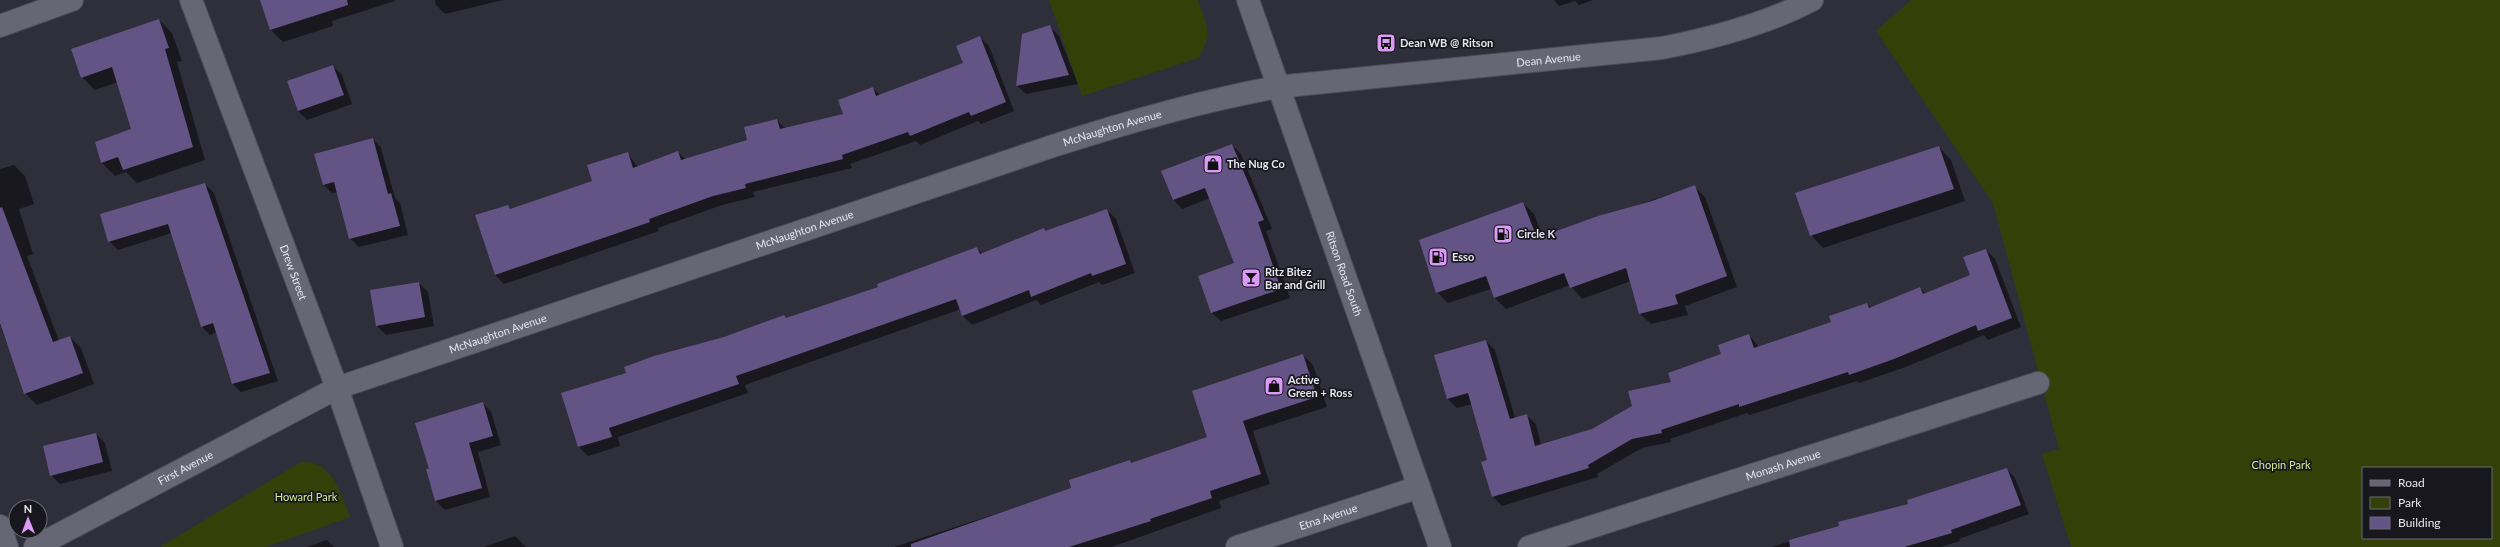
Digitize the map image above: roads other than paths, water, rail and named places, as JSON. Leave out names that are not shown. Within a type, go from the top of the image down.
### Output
[{"type":"main road","points":[[0,26],[72,0]]},
{"type":"main road","name":"Drew Street","points":[[191,0],[336,388],[392,547]]},
{"type":"main road","name":"Ritson Road South","points":[[1248,0],[1368,336],[1440,547]]},
{"type":"main road","name":"Dean Avenue","points":[[1278,87],[1662,48],[1720,34],[1792,10],[1812,0]]},
{"type":"main road","name":"McNaughton Avenue","points":[[336,388],[1134,120],[1218,98],[1278,87]]},
{"type":"main road","name":"Monash Avenue","points":[[1529,547],[2038,383]]},
{"type":"main road","name":"First Avenue","points":[[34,547],[336,388]]},
{"type":"main road","name":"Etna Avenue","points":[[1237,547],[1419,487]]},
{"type":"main road","points":[[0,526],[7,547]]},
{"type":"place","name":"Dean WB @ Ritson","points":[[1386,43]]},
{"type":"place","name":"The Nug Co","points":[[1213,164]]},
{"type":"place","name":"Circle K","points":[[1503,234]]},
{"type":"place","name":"Esso","points":[[1438,257]]},
{"type":"place","name":"Ritz Bitez Bar and Grill","points":[[1251,278]]},
{"type":"place","name":"Active Green + Ross","points":[[1274,386]]},
{"type":"park label","name":"Chopin Park","points":[[2281,465]]},
{"type":"park label","name":"Howard Park","points":[[306,497]]}]
